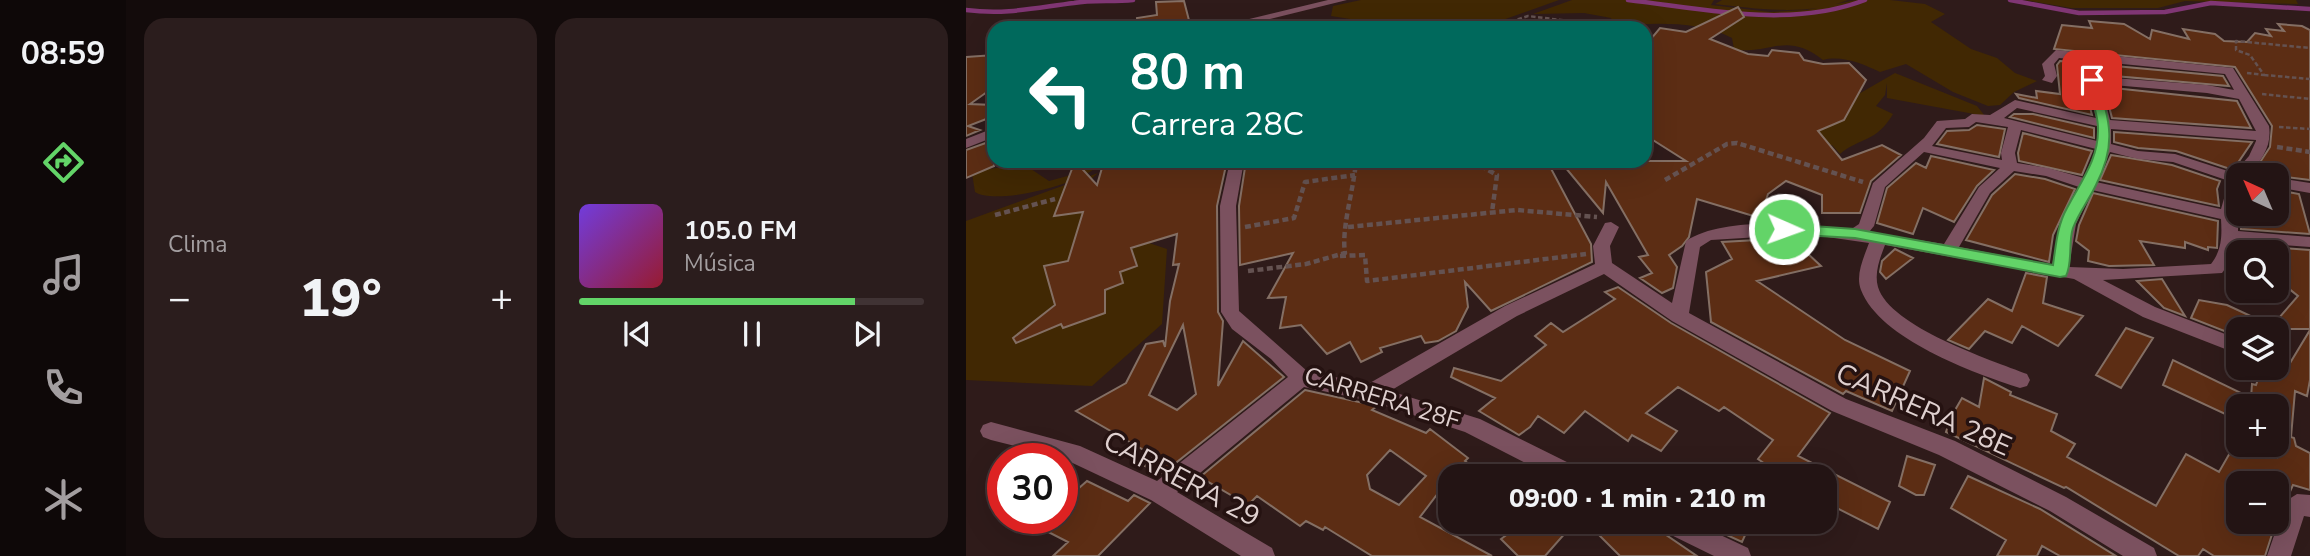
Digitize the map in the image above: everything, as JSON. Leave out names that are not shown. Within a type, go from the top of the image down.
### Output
[{"type":"street","points":[[1249,21],[1342,0]]},
{"type":"street","points":[[2048,80],[2051,76],[2048,64],[2056,54],[2229,71],[2263,135],[2258,156],[2252,163]]},
{"type":"street","points":[[2067,272],[2064,232],[2074,207],[2089,185],[2104,147],[2105,124],[2092,80],[2096,60]]},
{"type":"street","points":[[2092,80],[2242,93]]},
{"type":"street","points":[[1993,119],[2015,104],[2105,124],[2263,135]]},
{"type":"street","points":[[1855,234],[1866,226],[1878,186],[1922,147],[1942,124],[1969,123],[1972,118],[1993,119],[2104,147],[2194,164],[2226,174]]},
{"type":"street","points":[[2011,166],[2008,153],[2015,125]]},
{"type":"street","points":[[966,144],[987,135]]},
{"type":"street","points":[[1922,147],[2048,172],[2089,185],[2226,215]]},
{"type":"street","points":[[1948,251],[1984,190],[2011,166]]},
{"type":"street","name":"CARRERA 28F","points":[[1236,168],[1228,206],[1230,312],[1239,324],[1278,354],[1301,379],[1370,393],[1472,425],[1549,464]]},
{"type":"street","points":[[2289,185],[2310,188]]},
{"type":"street","points":[[1679,316],[1692,245],[1705,236],[1721,232],[1762,229],[1855,234],[2067,272],[2159,274],[2216,269],[2225,260],[2232,236],[2231,226]]},
{"type":"street","points":[[1370,393],[1602,258],[1601,240],[1611,227]]},
{"type":"street","points":[[2232,236],[2310,242]]},
{"type":"street","points":[[1879,237],[1868,272],[1870,290],[1887,313],[1917,336],[2020,380]]},
{"type":"street","name":"CARRERA 28E","points":[[1602,258],[1679,316],[1839,405],[1947,448],[2058,504],[2145,556]]},
{"type":"street","points":[[2067,272],[2149,312],[2226,342]]},
{"type":"street","points":[[1159,493],[1301,379]]},
{"type":"street","name":"CARRERA 29","points":[[991,431],[1072,453],[1159,493],[1248,552]]},
{"type":"street","points":[[2279,556],[2294,509],[2297,505],[2310,506]]},
{"type":"street","points":[[1699,534],[1739,556]]},
{"type":"path","points":[[1513,21],[1528,16],[1570,21]]},
{"type":"path","points":[[2264,75],[2250,55],[2236,50],[2236,41],[2259,41],[2310,48]]},
{"type":"path","points":[[2229,71],[2310,79]]},
{"type":"path","points":[[2242,93],[2310,99]]},
{"type":"path","points":[[2263,135],[2310,129]]},
{"type":"path","points":[[2263,135],[2310,152]]},
{"type":"path","points":[[1665,180],[1727,144],[1737,143],[1808,167],[1878,186]]},
{"type":"path","points":[[1340,256],[1345,253],[1342,236],[1348,226],[1356,168]]},
{"type":"path","points":[[1484,168],[1497,175],[1492,212]]},
{"type":"path","points":[[1230,241],[1237,238],[1242,228],[1294,218],[1305,182],[1355,175]]},
{"type":"path","points":[[995,215],[1047,204],[1055,199]]},
{"type":"path","points":[[1348,226],[1427,221],[1492,212],[1565,212],[1606,219],[1612,222],[1611,227]]},
{"type":"path","points":[[1231,275],[1340,256],[1365,256],[1367,281],[1434,275],[1505,262],[1602,258]]},
{"type":"shaded area","points":[[1361,0],[1559,0],[1500,21],[1363,21],[1331,16],[1333,6]]},
{"type":"shaded area","points":[[1572,0],[1714,0],[1711,5],[1770,12],[1807,10],[1856,0],[1925,4],[1945,14],[1931,22],[1971,49],[1997,58],[2015,73],[2037,81],[2014,92],[2000,105],[1988,106],[1953,92],[1906,64],[1880,72],[1845,59],[1823,60],[1810,51],[1788,45],[1734,49],[1732,38],[1689,25],[1612,21],[1611,18],[1584,13],[1533,14]]},
{"type":"shaded area","points":[[1722,0],[1848,0],[1816,8],[1782,10],[1715,4]]},
{"type":"shaded area","points":[[2025,0],[2296,0],[2298,4],[2185,1],[2158,8],[2071,8]]},
{"type":"shaded area","points":[[1895,73],[1977,106],[1985,116],[1887,98],[1887,83],[1885,95],[1876,106],[1893,114],[1880,130],[1840,154],[1832,145],[1821,146],[1812,121]]},
{"type":"shaded area","points":[[1033,168],[1031,169],[1049,181],[1095,168],[1080,177],[1042,190],[986,196],[975,192],[972,173],[989,169]]},
{"type":"shaded area","points":[[1098,173],[1079,190],[1143,241],[1167,249],[1162,324],[1092,386],[966,380],[966,221]]},
{"type":"building","points":[[1184,1],[1189,21],[1137,21],[1137,18],[1157,15],[1156,2]]},
{"type":"building","points":[[1738,7],[1744,17],[1710,39],[1748,54],[1768,56],[1772,50],[1799,53],[1804,60],[1823,64],[1849,63],[1866,80],[1844,120],[1818,131],[1842,160],[1882,145],[1901,155],[1871,181],[1860,213],[1822,213],[1822,195],[1786,181],[1768,194],[1760,218],[1697,199],[1689,237],[1669,255],[1677,267],[1673,288],[1662,293],[1640,278],[1652,273],[1639,257],[1648,255],[1606,182],[1603,213],[1566,168],[1652,168],[1652,161],[1686,161],[1652,139],[1652,38],[1660,28],[1686,32]]},
{"type":"building","points":[[2089,21],[2124,24],[2150,39],[2152,30],[2189,39],[2183,29],[2215,34],[2224,41],[2247,42],[2255,33],[2271,36],[2266,29],[2284,31],[2278,24],[2302,26],[2310,30],[2310,180],[2289,177],[2289,163],[2260,163],[2270,147],[2272,126],[2235,67],[2054,49],[2062,25],[2092,28]]},
{"type":"building","points":[[987,56],[987,92],[970,104],[987,105],[987,119],[968,126],[980,130],[966,136],[966,57]]},
{"type":"building","points":[[2060,61],[2087,63],[2083,81],[2092,115],[2019,98],[2016,94],[2037,98],[2036,91],[2060,94],[2057,65]]},
{"type":"building","points":[[2104,65],[2223,76],[2229,86],[2103,75]]},
{"type":"building","points":[[2104,87],[2237,101],[2251,128],[2112,118]]},
{"type":"building","points":[[2014,114],[2033,114],[2094,128],[2094,138],[2010,117]]},
{"type":"building","points":[[1977,125],[2005,129],[1999,157],[1937,144],[1947,131],[1969,130]]},
{"type":"building","points":[[2114,132],[2252,142],[2238,163],[2226,163],[2226,168],[2176,151],[2138,148],[2114,142]]},
{"type":"building","points":[[2023,133],[2092,151],[2082,175],[2019,161],[2018,153]]},
{"type":"building","points":[[987,142],[987,168],[989,168],[966,178],[966,150]]},
{"type":"building","points":[[2111,155],[2172,165],[2220,181],[2217,189],[2219,206],[2100,180]]},
{"type":"building","points":[[1931,156],[1994,170],[1977,186],[1954,222],[1923,208],[1913,234],[1877,223],[1887,188],[1916,163],[1926,168]]},
{"type":"building","points":[[1072,168],[1081,168],[1097,185],[1102,168],[1225,168],[1217,206],[1218,312],[1223,321],[1218,386],[1243,341],[1284,377],[1163,473],[1145,466],[1154,456],[1076,411],[1126,383],[1146,344],[1163,341],[1165,347],[1170,301],[1179,264],[1173,265],[1177,234],[1131,248],[1137,266],[1120,272],[1123,283],[1105,290],[1105,313],[1063,328],[1061,324],[1016,343],[1013,338],[1055,305],[1044,266],[1068,261],[1083,212],[1054,216]],"holes":[[[1183,325],[1196,394],[1177,410],[1149,395]]]},
{"type":"building","points":[[1245,168],[1551,168],[1591,244],[1592,262],[1491,311],[1465,282],[1468,307],[1456,331],[1438,341],[1425,343],[1421,336],[1380,348],[1382,352],[1361,362],[1350,342],[1327,354],[1301,325],[1280,328],[1286,297],[1268,298],[1293,253],[1240,265],[1239,206]]},
{"type":"building","points":[[2015,174],[2045,179],[2075,189],[2053,235],[2049,262],[1966,240],[1992,195]]},
{"type":"building","points":[[2289,192],[2299,194],[2310,234],[2241,229],[2241,226],[2289,226]]},
{"type":"building","points":[[2093,193],[2218,221],[2217,248],[2208,247],[2208,250],[2185,242],[2185,248],[2140,241],[2154,265],[2109,266],[2088,261],[2089,251],[2076,241],[2079,225]]},
{"type":"building","points":[[1791,238],[1821,266],[1757,281],[1845,340],[1910,371],[1892,411],[1846,391],[1843,394],[1711,322],[1706,272],[1732,259],[1722,242]]},
{"type":"building","points":[[1895,249],[1913,258],[1886,279],[1880,272],[1882,261]]},
{"type":"building","points":[[2289,249],[2310,250],[2310,329],[2289,329],[2289,317],[2280,317],[2298,296],[2289,289]]},
{"type":"building","points":[[2026,273],[2047,277],[2043,303],[2083,316],[2058,346],[2022,326],[2012,343],[1985,331],[1969,349],[1948,340],[1988,299],[2012,311]]},
{"type":"building","points":[[2162,279],[2185,316],[2164,308],[2137,281]]},
{"type":"building","points":[[1618,287],[1671,323],[1830,413],[1798,456],[1814,464],[1765,464],[1758,459],[1773,440],[1724,407],[1719,411],[1678,387],[1646,413],[1677,431],[1661,451],[1632,435],[1628,441],[1585,411],[1564,433],[1538,416],[1530,427],[1519,435],[1479,411],[1495,398],[1451,377],[1454,368],[1501,381],[1546,345],[1535,336],[1551,323],[1563,332],[1615,299],[1605,292]]},
{"type":"building","points":[[2199,300],[2227,305],[2253,317],[2226,317],[2226,332],[2191,318]]},
{"type":"building","points":[[2126,328],[2153,338],[2121,388],[2096,375]]},
{"type":"building","points":[[2310,330],[2310,380],[2307,396],[2295,391],[2291,437],[2294,438],[2296,446],[2310,453],[2310,490],[2293,485],[2289,494],[2289,471],[2226,471],[2226,534],[2272,534],[2265,556],[2214,556],[2203,549],[2198,556],[2179,556],[2066,487],[1946,432],[1962,398],[1979,407],[1984,378],[2011,392],[2010,395],[2057,414],[2051,431],[2075,444],[2067,457],[2156,506],[2186,454],[2219,472],[2228,457],[2289,457],[2289,394],[2251,394],[2252,384],[2256,385],[2258,380],[2289,380],[2289,365]]},
{"type":"building","points":[[2173,360],[2243,394],[2226,394],[2226,414],[2163,385]]},
{"type":"building","points":[[1305,390],[1377,406],[1372,410],[1426,433],[1430,429],[1468,458],[1465,461],[1469,464],[1438,464],[1438,493],[1420,517],[1438,527],[1438,534],[1451,534],[1492,556],[1372,556],[1325,527],[1323,530],[1306,521],[1300,526],[1257,496],[1248,505],[1200,477]],"holes":[[[1390,450],[1426,476],[1399,505],[1370,489],[1367,475]]]},
{"type":"building","points":[[1907,456],[1935,465],[1924,495],[1916,495],[1899,486]]},
{"type":"building","points":[[1837,476],[1890,502],[1878,529],[1837,508]]},
{"type":"building","points":[[1968,476],[2040,509],[2116,556],[2060,556],[2042,546],[2037,556],[1997,556],[2006,540],[1951,508]]},
{"type":"building","points":[[1087,481],[1128,501],[1134,495],[1150,503],[1098,556],[1053,556],[1068,542],[1052,534],[1078,534],[1078,489]]},
{"type":"building","points":[[1508,534],[1564,534],[1545,556],[1518,556],[1501,539]]},
{"type":"building","points":[[1598,534],[1665,534],[1697,556],[1620,556]]},
{"type":"building","points":[[1725,534],[1746,534],[1742,542]]},
{"type":"waterway","points":[[966,10],[1007,11],[1081,2],[1133,0]]},
{"type":"waterway","points":[[1628,0],[1717,12],[1777,15],[1807,14],[1865,0]]},
{"type":"waterway","points":[[2010,0],[2079,13],[2165,12],[2211,3],[2310,9]]},
{"type":"route","points":[[1784,229],[1855,234],[2060,272],[2064,232],[2074,207],[2089,185],[2104,147],[2105,124],[2094,96],[2092,80]]}]
